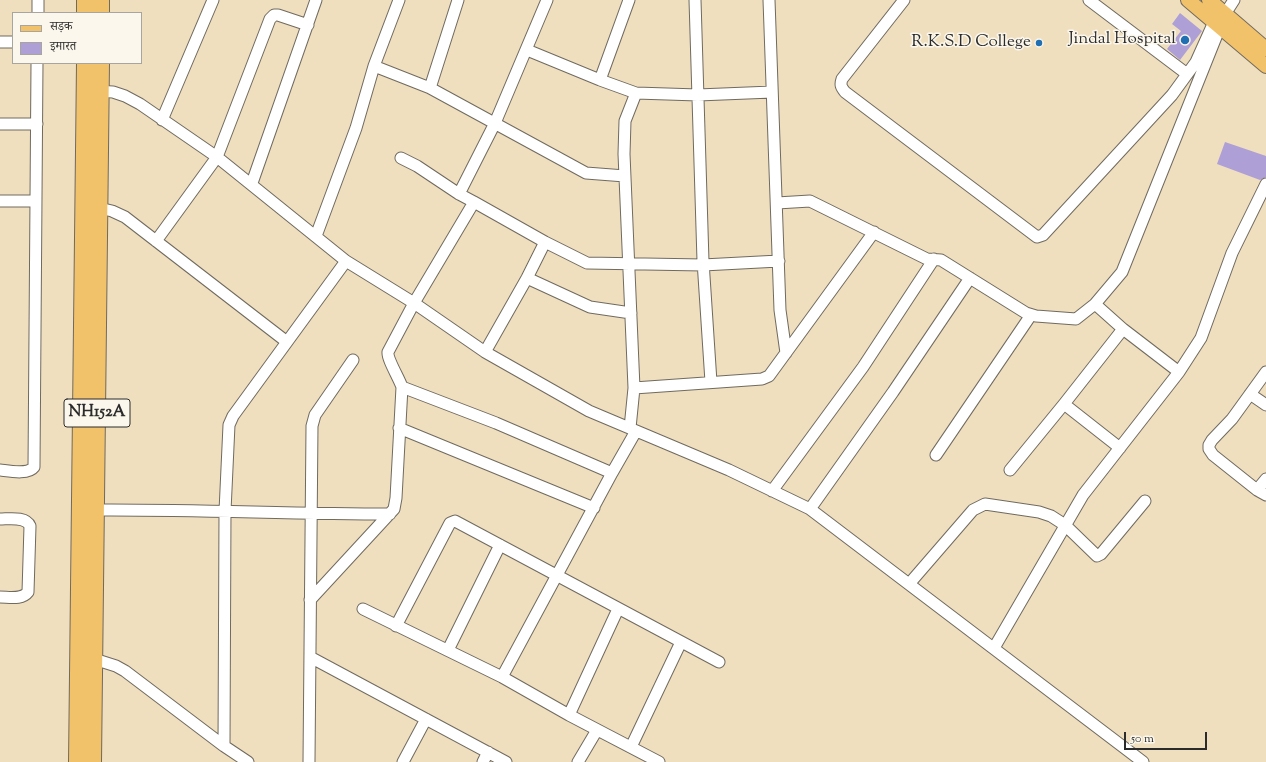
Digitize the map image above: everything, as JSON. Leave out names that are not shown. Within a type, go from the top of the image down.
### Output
[{"type":"highway","points":[[85,0],[85,12]]},
{"type":"highway","points":[[101,0],[101,12]]},
{"type":"highway","name":"NH152A","points":[[85,64],[93,91],[99,208],[93,762]]},
{"type":"highway","name":"NH152A","points":[[77,762],[80,511],[93,91],[100,64]]},
{"type":"main road","points":[[1188,0],[1266,49]]},
{"type":"main road","points":[[1209,0],[1220,21],[1266,66]]},
{"type":"street","points":[[38,0],[38,12]]},
{"type":"street","points":[[162,120],[213,0]]},
{"type":"street","points":[[252,184],[316,0]]},
{"type":"street","points":[[316,236],[356,128],[374,66],[398,0]]},
{"type":"street","points":[[430,88],[458,0]]},
{"type":"street","points":[[459,194],[495,123],[547,0]]},
{"type":"street","points":[[600,80],[629,0]]},
{"type":"street","points":[[695,0],[703,265],[711,382]]},
{"type":"street","points":[[769,0],[780,310],[786,353]]},
{"type":"street","points":[[904,0],[842,79],[842,88],[845,92],[1037,237],[1043,235],[1167,100],[1196,62],[1234,0]]},
{"type":"street","points":[[1089,0],[1187,74]]},
{"type":"street","points":[[156,241],[217,157],[270,19],[274,15],[278,15],[308,25]]},
{"type":"street","points":[[777,203],[810,201],[928,259],[941,260],[1026,313],[1031,315],[1074,320],[1080,317],[1095,304],[1122,272],[1220,21]]},
{"type":"street","points":[[0,42],[12,42]]},
{"type":"street","points":[[527,50],[636,93],[698,95],[772,92]]},
{"type":"street","points":[[0,470],[28,471],[32,470],[34,467],[37,64]]},
{"type":"street","points":[[374,66],[430,88],[586,173],[625,176]]},
{"type":"street","points":[[93,91],[113,92],[140,104],[217,157],[346,261],[414,303],[485,352],[589,412],[729,470],[810,509],[1143,762]]},
{"type":"street","points":[[502,677],[594,508],[633,430],[634,388],[625,176],[625,121],[636,93]]},
{"type":"street","points":[[0,124],[37,124]]},
{"type":"street","points":[[401,158],[417,166],[459,194],[545,242],[587,262],[703,265],[779,261]]},
{"type":"street","points":[[994,648],[1083,494],[1179,372],[1201,338],[1232,253],[1266,184]]},
{"type":"street","points":[[0,201],[36,201]]},
{"type":"street","points":[[310,600],[394,509],[396,498],[402,387],[388,355],[390,348],[414,303],[474,202]]},
{"type":"street","points":[[99,208],[112,211],[125,217],[287,342]]},
{"type":"street","points":[[634,388],[762,379],[769,376],[874,232]]},
{"type":"street","points":[[485,352],[527,278],[545,242]]},
{"type":"street","points":[[772,491],[863,367],[934,259]]},
{"type":"street","points":[[224,746],[225,511],[229,425],[233,416],[346,261]]},
{"type":"street","points":[[527,278],[590,307],[631,313]]},
{"type":"street","points":[[810,509],[894,392],[970,278]]},
{"type":"street","points":[[1095,304],[1123,329],[1179,372]]},
{"type":"street","points":[[936,455],[1031,315]]},
{"type":"street","points":[[1010,470],[1123,329]]},
{"type":"street","points":[[309,762],[313,420],[353,360]]},
{"type":"street","points":[[1266,372],[1232,419],[1209,445],[1209,449],[1213,455],[1262,493],[1266,479]]},
{"type":"street","points":[[402,387],[496,423],[612,473]]},
{"type":"street","points":[[1250,394],[1266,405]]},
{"type":"street","points":[[1064,404],[1120,448]]},
{"type":"street","points":[[399,428],[594,508]]},
{"type":"street","points":[[908,584],[973,510],[980,505],[985,504],[1046,513],[1065,525],[1095,555],[1099,556],[1145,501]]},
{"type":"street","points":[[80,511],[225,511],[311,514],[390,514]]},
{"type":"street","points":[[0,519],[23,519],[28,522],[30,526],[28,592],[22,597],[0,597]]},
{"type":"street","points":[[396,626],[450,523],[452,521],[457,521],[719,662]]},
{"type":"street","points":[[448,650],[500,545]]},
{"type":"street","points":[[363,609],[502,677],[569,715],[660,762]]},
{"type":"street","points":[[569,715],[618,609]]},
{"type":"street","points":[[631,747],[681,642]]},
{"type":"street","points":[[310,657],[426,719],[485,757],[506,762]]},
{"type":"street","points":[[94,659],[116,666],[125,671],[224,746],[248,762]]},
{"type":"street","points":[[403,762],[426,719]]},
{"type":"street","points":[[578,762],[597,730]]},
{"type":"building","points":[[1180,13],[1202,31],[1180,60],[1167,49],[1181,31],[1172,24]]},
{"type":"building","points":[[1225,142],[1266,156],[1266,177],[1260,180],[1217,164]]},
{"type":"place","name":"Jindal Hospital","points":[[1185,40]]},
{"type":"place","name":"R.K.S.D College","points":[[1039,43]]}]
